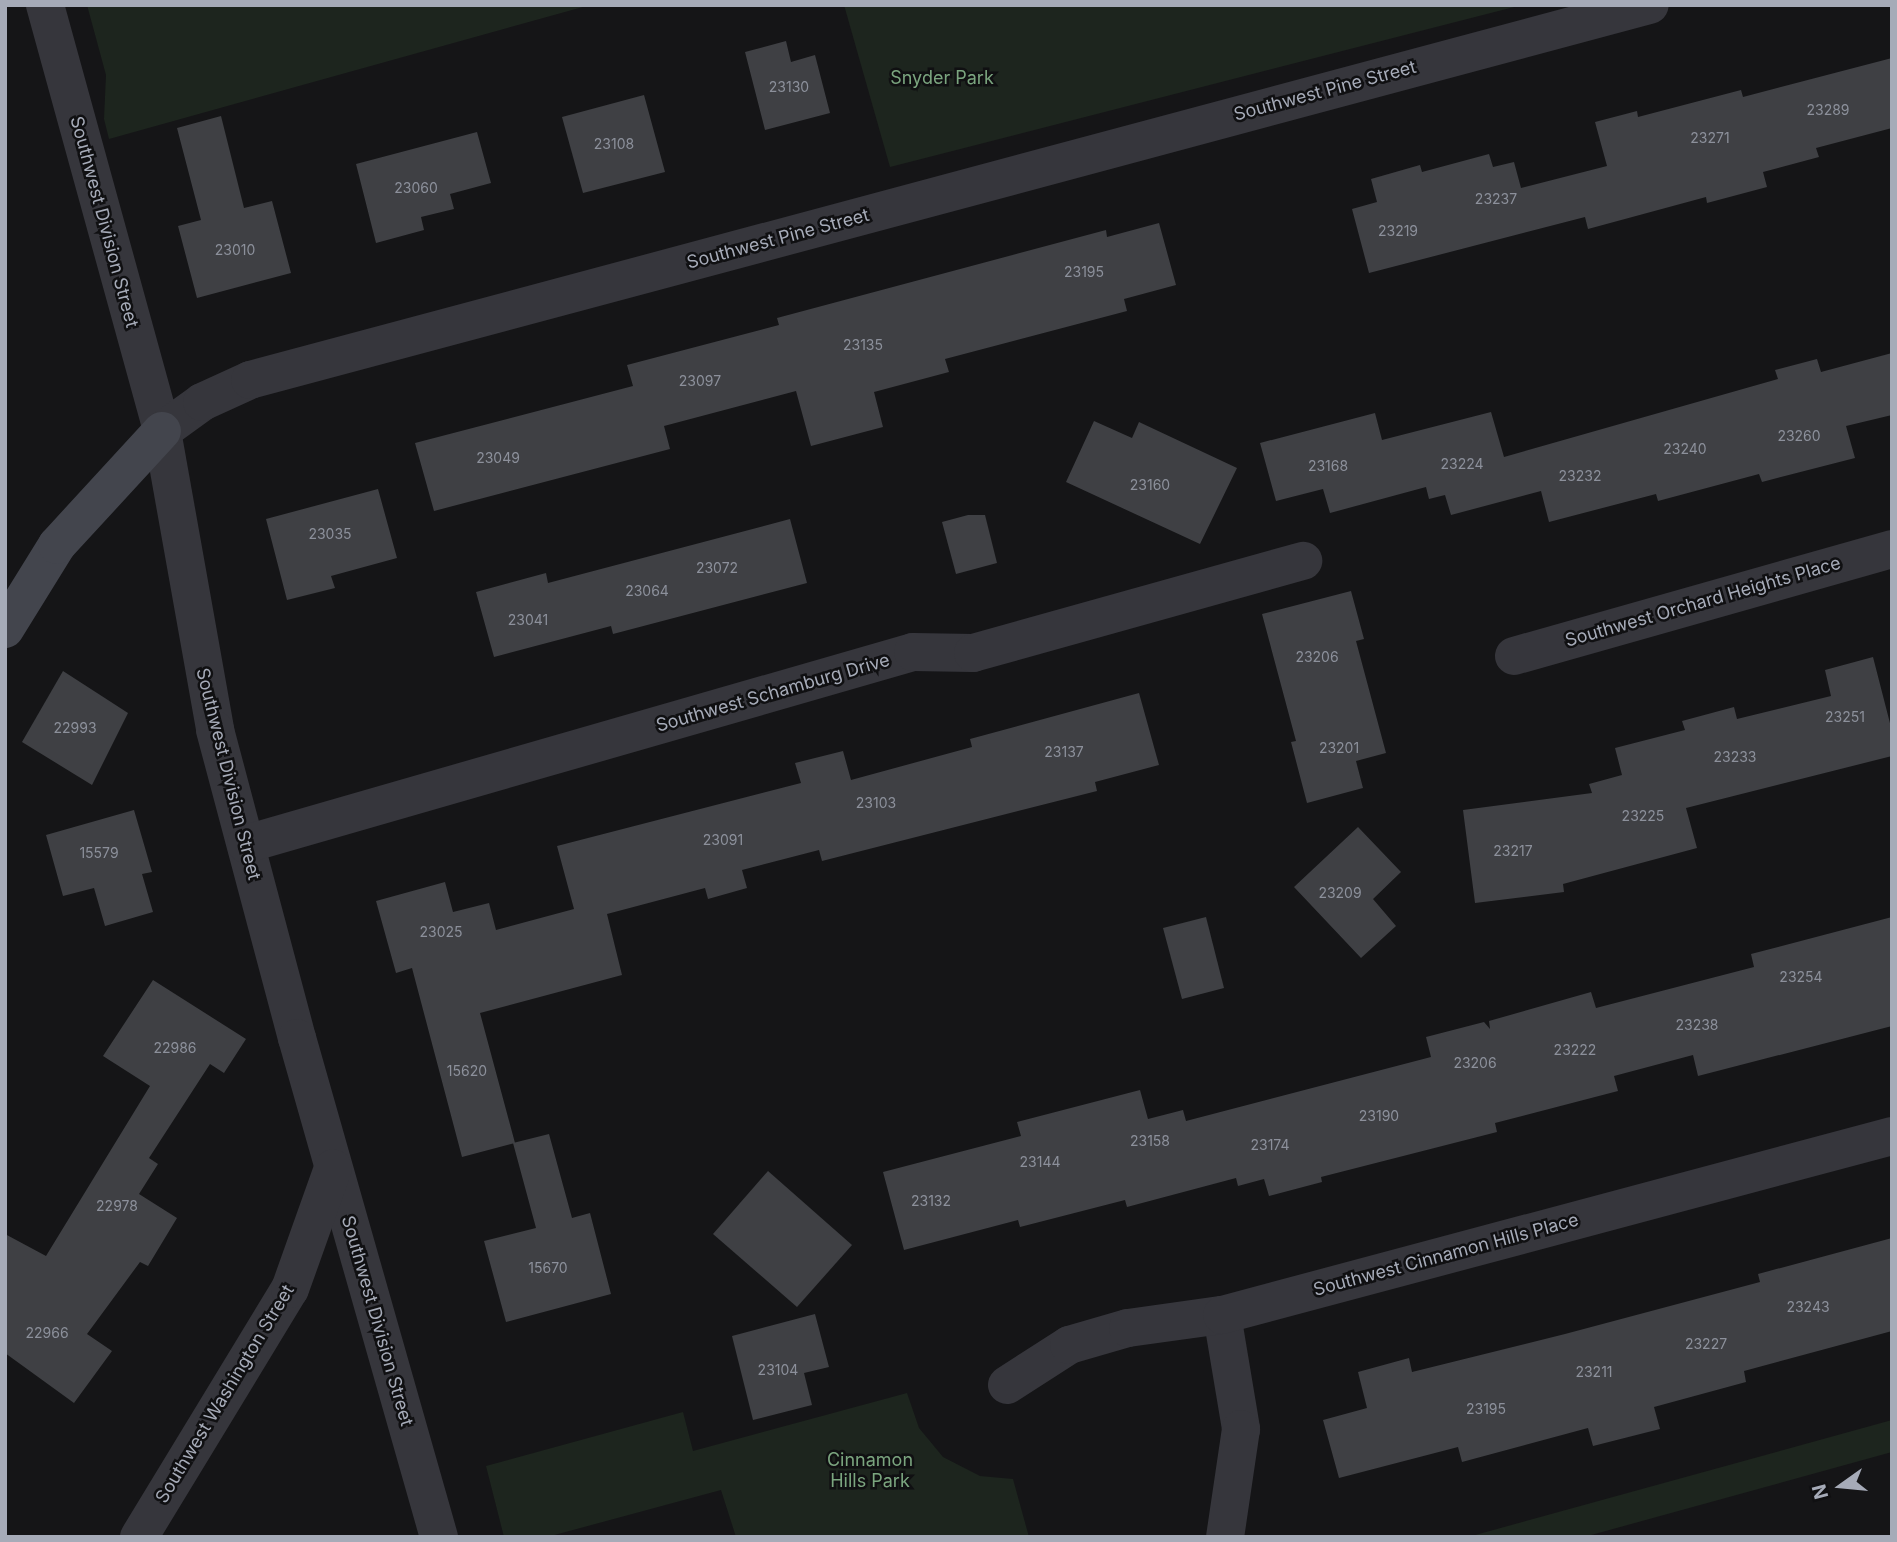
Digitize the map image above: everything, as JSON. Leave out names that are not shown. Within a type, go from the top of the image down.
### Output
[{"type":"street","name":"Southwest Division Street","points":[[45,5],[162,431],[203,682],[333,1168],[439,1537]]},
{"type":"street","name":"Southwest Pine Street","points":[[5,629],[57,545],[162,431],[202,402],[250,380],[1650,5]]},
{"type":"street","name":"Southwest Orchard Heights Place","points":[[1514,656],[1892,549]]},
{"type":"street","name":"Southwest Schamburg Drive","points":[[246,844],[913,652],[973,653],[1303,561]]},
{"type":"street","name":"Southwest Cinnamon Hills Place","points":[[1007,1385],[1069,1345],[1128,1328],[1223,1315],[1892,1136]]},
{"type":"street","name":"Southwest Washington Street","points":[[139,1537],[290,1289],[333,1168]]},
{"type":"street","points":[[1223,1315],[1241,1429],[1225,1537]]},
{"type":"green space","points":[[87,5],[590,5],[109,139],[104,119],[106,75]]},
{"type":"green space","name":"Snyder Park","points":[[844,5],[1522,5],[890,167]]},
{"type":"green space","name":"Cinnamon Hills Park","points":[[907,1393],[919,1428],[943,1457],[980,1476],[1013,1479],[1029,1537],[736,1537],[721,1490],[547,1537],[504,1537],[486,1466],[683,1412],[693,1451]]},
{"type":"green space","points":[[1892,1420],[1892,1452],[1584,1537],[1468,1537]]},
{"type":"building","points":[[786,41],[791,62],[815,55],[830,113],[765,130],[745,52]]},
{"type":"building","points":[[1892,58],[1892,128],[1816,148],[1819,157],[1763,172],[1767,187],[1707,203],[1706,197],[1588,229],[1585,217],[1369,273],[1352,209],[1377,202],[1371,179],[1420,165],[1422,172],[1489,154],[1493,167],[1514,162],[1521,188],[1607,166],[1595,122],[1637,111],[1638,117],[1741,90],[1743,97]]},
{"type":"building","points":[[644,95],[665,172],[583,193],[562,117]]},
{"type":"building","points":[[221,116],[244,208],[272,201],[291,273],[197,298],[178,226],[201,220],[177,128]]},
{"type":"building","points":[[477,132],[491,183],[450,194],[454,209],[421,217],[424,230],[376,243],[356,164]]},
{"type":"building","points":[[1159,223],[1176,285],[1124,299],[1127,311],[945,359],[949,372],[874,392],[883,427],[811,446],[796,391],[664,426],[670,449],[434,511],[415,443],[633,386],[627,365],[779,325],[777,318],[1106,230],[1107,237]]},
{"type":"building","points":[[1892,353],[1892,415],[1846,426],[1855,458],[1762,482],[1759,474],[1658,501],[1656,494],[1549,522],[1541,491],[1451,515],[1445,495],[1429,499],[1426,487],[1330,513],[1323,489],[1276,501],[1260,443],[1375,413],[1382,440],[1491,412],[1504,457],[1778,379],[1775,370],[1817,359],[1821,372]]},
{"type":"building","points":[[1094,421],[1132,438],[1139,422],[1237,468],[1200,544],[1066,482]]},
{"type":"building","points":[[378,489],[397,558],[331,576],[335,588],[287,600],[266,519]]},
{"type":"building","points":[[968,515],[985,515],[997,563],[956,574],[942,522]]},
{"type":"building","points":[[790,519],[807,583],[613,634],[611,626],[494,657],[476,592],[546,573],[548,583]]},
{"type":"building","points":[[1351,591],[1364,639],[1356,641],[1386,753],[1356,761],[1363,788],[1307,803],[1291,742],[1296,741],[1262,614]]},
{"type":"building","points":[[1873,657],[1892,731],[1892,756],[1686,808],[1697,848],[1563,884],[1564,892],[1475,903],[1463,810],[1592,793],[1589,784],[1622,775],[1615,748],[1685,730],[1682,721],[1734,707],[1737,719],[1831,696],[1825,670]]},
{"type":"building","points":[[63,671],[128,713],[92,785],[22,742]]},
{"type":"building","points":[[1139,693],[1159,765],[1095,782],[1097,791],[822,861],[819,850],[742,870],[747,888],[708,899],[705,888],[607,914],[622,975],[480,1013],[515,1143],[462,1157],[412,968],[396,973],[376,901],[445,882],[453,912],[489,903],[496,930],[574,909],[557,846],[801,783],[795,763],[843,751],[851,780],[972,747],[970,739]]},
{"type":"building","points":[[134,810],[152,872],[142,874],[153,912],[105,926],[94,888],[63,896],[46,835]]},
{"type":"building","points":[[1358,827],[1401,872],[1373,899],[1396,926],[1361,958],[1294,887]]},
{"type":"building","points":[[1206,917],[1224,988],[1182,999],[1163,928]]},
{"type":"building","points":[[1892,917],[1892,1026],[1698,1076],[1693,1055],[1614,1076],[1618,1091],[1495,1123],[1497,1132],[1321,1177],[1322,1182],[1269,1196],[1264,1179],[1238,1186],[1236,1178],[1127,1207],[1125,1200],[1020,1227],[1018,1220],[904,1250],[883,1172],[1021,1136],[1017,1122],[1140,1090],[1148,1119],[1183,1110],[1186,1121],[1431,1057],[1426,1037],[1484,1022],[1490,1029],[1489,1021],[1591,992],[1596,1008],[1754,967],[1751,954]]},
{"type":"building","points":[[153,980],[246,1039],[224,1073],[210,1064],[149,1158],[158,1164],[139,1194],[177,1218],[148,1266],[140,1262],[87,1334],[112,1351],[74,1403],[5,1353],[5,1234],[46,1256],[150,1086],[103,1056]]},
{"type":"building","points":[[549,1134],[572,1218],[590,1213],[611,1294],[506,1322],[484,1241],[536,1228],[513,1143]]},
{"type":"building","points":[[768,1171],[852,1245],[797,1307],[713,1234]]},
{"type":"building","points":[[1892,1238],[1892,1331],[1744,1371],[1746,1382],[1654,1407],[1660,1429],[1593,1446],[1588,1428],[1462,1462],[1458,1447],[1339,1478],[1323,1420],[1367,1408],[1358,1372],[1409,1358],[1412,1372],[1565,1334],[1760,1282],[1758,1274]]},
{"type":"building","points":[[815,1314],[829,1367],[804,1373],[812,1405],[753,1420],[732,1336]]}]
